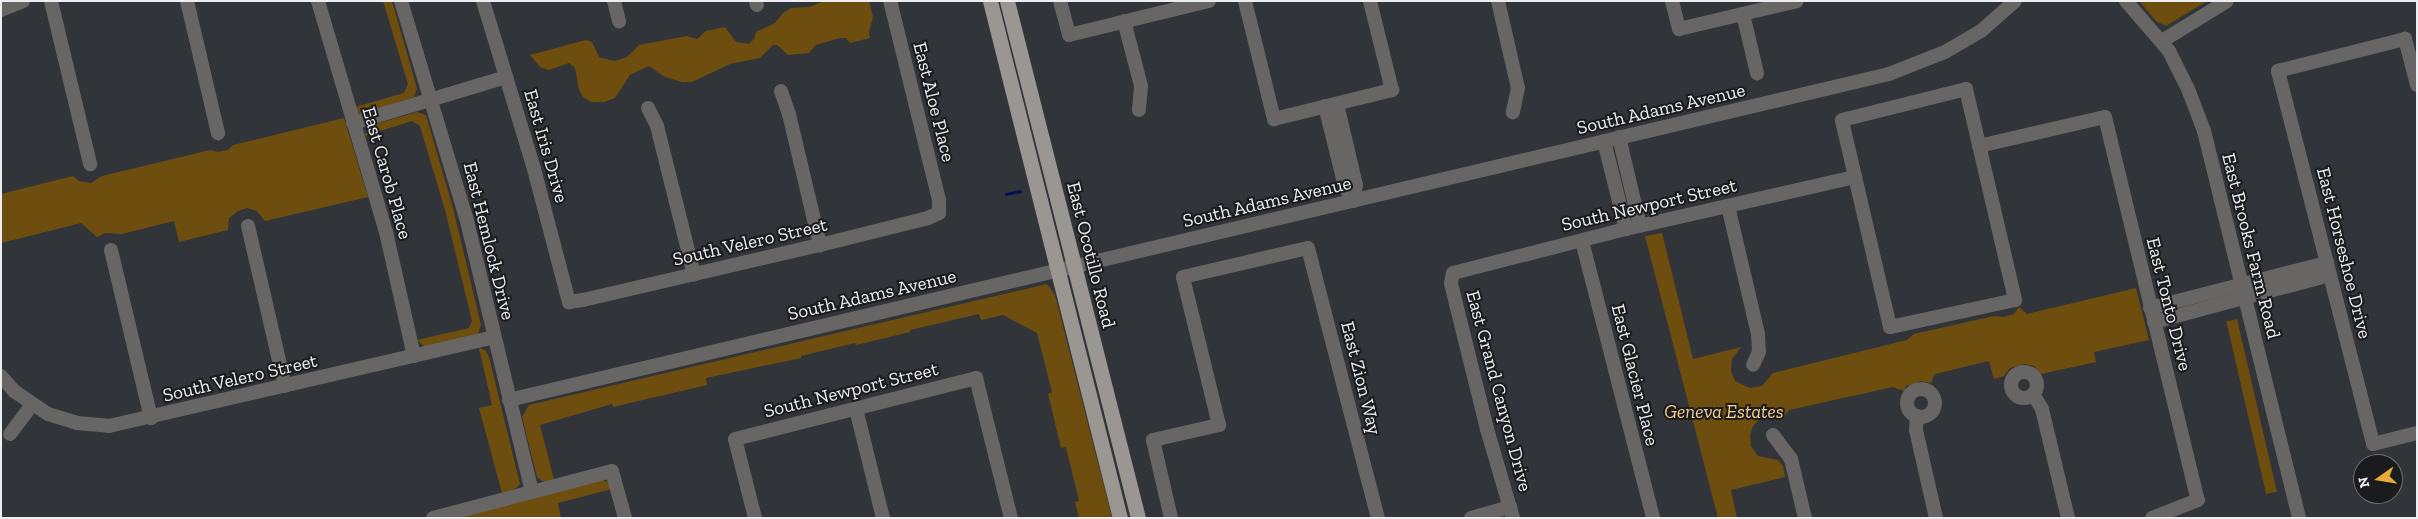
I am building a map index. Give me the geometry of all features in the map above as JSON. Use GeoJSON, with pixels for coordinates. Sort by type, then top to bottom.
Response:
{"type":"FeatureCollection","features":[{"type":"Feature","properties":{"kind":"main road","name":"East Ocotillo Road"},"geometry":{"type":"LineString","coordinates":[[990,1],[1120,518]]}},
{"type":"Feature","properties":{"kind":"main road","name":"East Ocotillo Road"},"geometry":{"type":"LineString","coordinates":[[1007,1],[1138,518]]}},
{"type":"Feature","properties":{"kind":"street"},"geometry":{"type":"LineString","coordinates":[[1,10],[23,1]]}},
{"type":"Feature","properties":{"kind":"street"},"geometry":{"type":"LineString","coordinates":[[52,1],[90,164]]}},
{"type":"Feature","properties":{"kind":"street"},"geometry":{"type":"LineString","coordinates":[[187,1],[218,133]]}},
{"type":"Feature","properties":{"kind":"street","name":"East Carob Place"},"geometry":{"type":"LineString","coordinates":[[318,1],[386,232],[414,356]]}},
{"type":"Feature","properties":{"kind":"street","name":"East Hemlock Drive"},"geometry":{"type":"LineString","coordinates":[[401,1],[466,217],[493,337],[532,492]]}},
{"type":"Feature","properties":{"kind":"street","name":"East Iris Drive"},"geometry":{"type":"LineString","coordinates":[[483,1],[541,194],[569,302]]}},
{"type":"Feature","properties":{"kind":"street"},"geometry":{"type":"LineString","coordinates":[[614,1],[619,21]]}},
{"type":"Feature","properties":{"kind":"street","name":"East Aloe Place"},"geometry":{"type":"LineString","coordinates":[[890,1],[939,200],[939,213]]}},
{"type":"Feature","properties":{"kind":"street"},"geometry":{"type":"LineString","coordinates":[[1060,1],[1069,35],[1209,1]]}},
{"type":"Feature","properties":{"kind":"street"},"geometry":{"type":"LineString","coordinates":[[1245,1],[1274,119],[1392,90],[1370,1]]}},
{"type":"Feature","properties":{"kind":"street"},"geometry":{"type":"LineString","coordinates":[[1498,1],[1518,88],[1513,112]]}},
{"type":"Feature","properties":{"kind":"street"},"geometry":{"type":"LineString","coordinates":[[1672,1],[1679,29],[1797,1]]}},
{"type":"Feature","properties":{"kind":"street","name":"South Adams Avenue"},"geometry":{"type":"LineString","coordinates":[[509,400],[1906,69],[1945,52],[1980,31],[2015,1]]}},
{"type":"Feature","properties":{"kind":"street","name":"East Brooks Farm Road"},"geometry":{"type":"LineString","coordinates":[[2126,1],[2162,41],[2188,89],[2204,131],[2299,518]]}},
{"type":"Feature","properties":{"kind":"street"},"geometry":{"type":"LineString","coordinates":[[2162,41],[2227,1]]}},
{"type":"Feature","properties":{"kind":"street"},"geometry":{"type":"LineString","coordinates":[[1743,14],[1757,74]]}},
{"type":"Feature","properties":{"kind":"street"},"geometry":{"type":"LineString","coordinates":[[1124,21],[1141,86],[1139,110]]}},
{"type":"Feature","properties":{"kind":"street","name":"East Horseshoe Drive"},"geometry":{"type":"LineString","coordinates":[[2417,85],[2405,39],[2278,71],[2373,444],[2417,433]]}},
{"type":"Feature","properties":{"kind":"street"},"geometry":{"type":"LineString","coordinates":[[353,123],[506,77]]}},
{"type":"Feature","properties":{"kind":"street"},"geometry":{"type":"LineString","coordinates":[[1966,89],[1979,146],[2015,300],[1890,327],[1842,120],[1966,89]]}},
{"type":"Feature","properties":{"kind":"street"},"geometry":{"type":"LineString","coordinates":[[781,91],[789,114],[820,245]]}},
{"type":"Feature","properties":{"kind":"street"},"geometry":{"type":"LineString","coordinates":[[1331,105],[1345,187],[1353,201]]}},
{"type":"Feature","properties":{"kind":"street"},"geometry":{"type":"LineString","coordinates":[[648,108],[657,126],[694,274]]}},
{"type":"Feature","properties":{"kind":"street","name":"East Tonto Drive"},"geometry":{"type":"LineString","coordinates":[[1979,146],[2105,117],[2198,500],[2152,518]]}},
{"type":"Feature","properties":{"kind":"street"},"geometry":{"type":"LineString","coordinates":[[1619,137],[1640,226]]}},
{"type":"Feature","properties":{"kind":"street"},"geometry":{"type":"LineString","coordinates":[[1604,141],[1626,229]]}},
{"type":"Feature","properties":{"kind":"street","name":"South Newport Street"},"geometry":{"type":"LineString","coordinates":[[1453,273],[1626,229],[1855,177]]}},
{"type":"Feature","properties":{"kind":"street"},"geometry":{"type":"LineString","coordinates":[[1728,206],[1758,334],[1759,352],[1753,365]]}},
{"type":"Feature","properties":{"kind":"street","name":"South Velero Street"},"geometry":{"type":"LineString","coordinates":[[569,302],[820,245],[928,218],[939,213]]}},
{"type":"Feature","properties":{"kind":"street"},"geometry":{"type":"LineString","coordinates":[[248,226],[285,386]]}},
{"type":"Feature","properties":{"kind":"street","name":"East Glacier Place"},"geometry":{"type":"LineString","coordinates":[[1582,240],[1653,518]]}},
{"type":"Feature","properties":{"kind":"street","name":"East Zion Way"},"geometry":{"type":"LineString","coordinates":[[1172,518],[1153,440],[1219,425],[1183,277],[1308,248],[1378,518]]}},
{"type":"Feature","properties":{"kind":"street"},"geometry":{"type":"LineString","coordinates":[[111,250],[151,418]]}},
{"type":"Feature","properties":{"kind":"street"},"geometry":{"type":"LineString","coordinates":[[2150,308],[2242,291],[2328,269]]}},
{"type":"Feature","properties":{"kind":"street","name":"East Grand Canyon Drive"},"geometry":{"type":"LineString","coordinates":[[1453,273],[1451,283],[1511,512]]}},
{"type":"Feature","properties":{"kind":"street"},"geometry":{"type":"LineString","coordinates":[[2154,322],[2242,291]]}},
{"type":"Feature","properties":{"kind":"street","name":"South Velero Street"},"geometry":{"type":"LineString","coordinates":[[1,376],[14,391],[32,405],[64,420],[92,426],[109,426],[151,418],[493,337]]}},
{"type":"Feature","properties":{"kind":"street","name":"South Newport Street"},"geometry":{"type":"LineString","coordinates":[[755,518],[735,439],[976,378],[1011,518]]}},
{"type":"Feature","properties":{"kind":"street"},"geometry":{"type":"LineString","coordinates":[[2033,394],[2042,409],[2068,518]]}},
{"type":"Feature","properties":{"kind":"street"},"geometry":{"type":"LineString","coordinates":[[10,434],[32,405]]}},
{"type":"Feature","properties":{"kind":"street"},"geometry":{"type":"LineString","coordinates":[[856,409],[883,518]]}},
{"type":"Feature","properties":{"kind":"street"},"geometry":{"type":"LineString","coordinates":[[1917,416],[1916,430],[1936,518]]}},
{"type":"Feature","properties":{"kind":"street"},"geometry":{"type":"LineString","coordinates":[[1773,435],[1791,459],[1805,518]]}},
{"type":"Feature","properties":{"kind":"street"},"geometry":{"type":"LineString","coordinates":[[433,518],[612,471],[625,518]]}},
{"type":"Feature","properties":{"kind":"street"},"geometry":{"type":"LineString","coordinates":[[1471,518],[1511,512]]}},
{"type":"Feature","properties":{"kind":"green space"},"geometry":{"type":"Polygon","coordinates":[[[383,1],[392,1],[417,88],[414,97],[362,114],[357,112],[355,107],[404,93],[408,84],[383,1]]]}},
{"type":"Feature","properties":{"kind":"green space"},"geometry":{"type":"Polygon","coordinates":[[[825,1],[869,1],[873,17],[869,32],[870,38],[850,43],[846,38],[840,38],[816,45],[809,53],[788,55],[777,45],[773,45],[760,58],[730,64],[692,82],[682,82],[665,77],[649,66],[630,75],[615,98],[604,102],[591,102],[583,97],[579,90],[575,68],[569,63],[549,70],[540,67],[530,55],[586,40],[592,42],[599,57],[615,61],[627,57],[639,45],[687,36],[697,39],[706,31],[725,27],[736,42],[749,44],[754,39],[756,32],[775,23],[783,13],[791,8],[809,7],[825,1]]]}},
{"type":"Feature","properties":{"kind":"green space"},"geometry":{"type":"Polygon","coordinates":[[[2139,1],[2207,1],[2166,26],[2156,21],[2139,1]]]}},
{"type":"Feature","properties":{"kind":"green space"},"geometry":{"type":"Polygon","coordinates":[[[417,112],[426,115],[453,208],[481,325],[478,334],[425,347],[417,340],[469,328],[472,321],[445,210],[420,126],[412,121],[364,136],[369,126],[417,112]]]}},
{"type":"Feature","properties":{"kind":"green space"},"geometry":{"type":"Polygon","coordinates":[[[344,118],[368,197],[265,221],[257,211],[247,208],[238,211],[229,218],[228,230],[179,242],[174,221],[122,234],[105,233],[97,237],[81,223],[1,243],[1,194],[73,176],[79,181],[91,183],[102,176],[210,150],[218,152],[228,150],[233,145],[344,118]]]}},
{"type":"Feature","properties":{"kind":"green space","name":"Geneva Estates"},"geometry":{"type":"Polygon","coordinates":[[[1662,233],[1693,359],[1741,347],[1732,359],[1731,371],[1735,381],[1750,388],[1762,386],[1773,373],[1907,340],[1914,334],[1994,316],[2004,317],[2014,314],[2019,307],[2027,314],[2136,288],[2149,340],[2094,352],[2096,362],[2041,374],[2034,366],[2024,364],[2010,368],[2004,376],[1994,379],[1989,361],[1935,374],[1931,383],[1921,381],[1906,386],[1904,391],[1893,387],[1789,410],[1782,419],[1772,416],[1760,419],[1753,426],[1750,435],[1751,446],[1758,456],[1778,460],[1783,466],[1785,477],[1731,490],[1737,518],[1718,518],[1645,236],[1662,233]]]}},
{"type":"Feature","properties":{"kind":"green space"},"geometry":{"type":"Polygon","coordinates":[[[1047,284],[1055,295],[1112,518],[1079,518],[1075,502],[1079,501],[1066,447],[1061,448],[1048,394],[1052,392],[1037,333],[1003,315],[981,320],[979,314],[856,345],[855,343],[801,356],[801,358],[706,378],[707,385],[613,407],[612,404],[540,425],[554,480],[544,482],[537,477],[522,417],[529,405],[1047,284]]]}},
{"type":"Feature","properties":{"kind":"green space"},"geometry":{"type":"Polygon","coordinates":[[[2237,319],[2277,491],[2266,494],[2226,321],[2237,319]]]}},
{"type":"Feature","properties":{"kind":"green space"},"geometry":{"type":"Polygon","coordinates":[[[479,348],[485,350],[489,357],[520,484],[515,489],[502,493],[479,408],[492,405],[479,348]]]}},
{"type":"Feature","properties":{"kind":"green space"},"geometry":{"type":"Polygon","coordinates":[[[602,480],[609,482],[612,489],[558,503],[561,518],[460,518],[602,480]]]}},
{"type":"Feature","properties":{"kind":"waterway"},"geometry":{"type":"LineString","coordinates":[[1006,194],[1020,191]]}}]}
